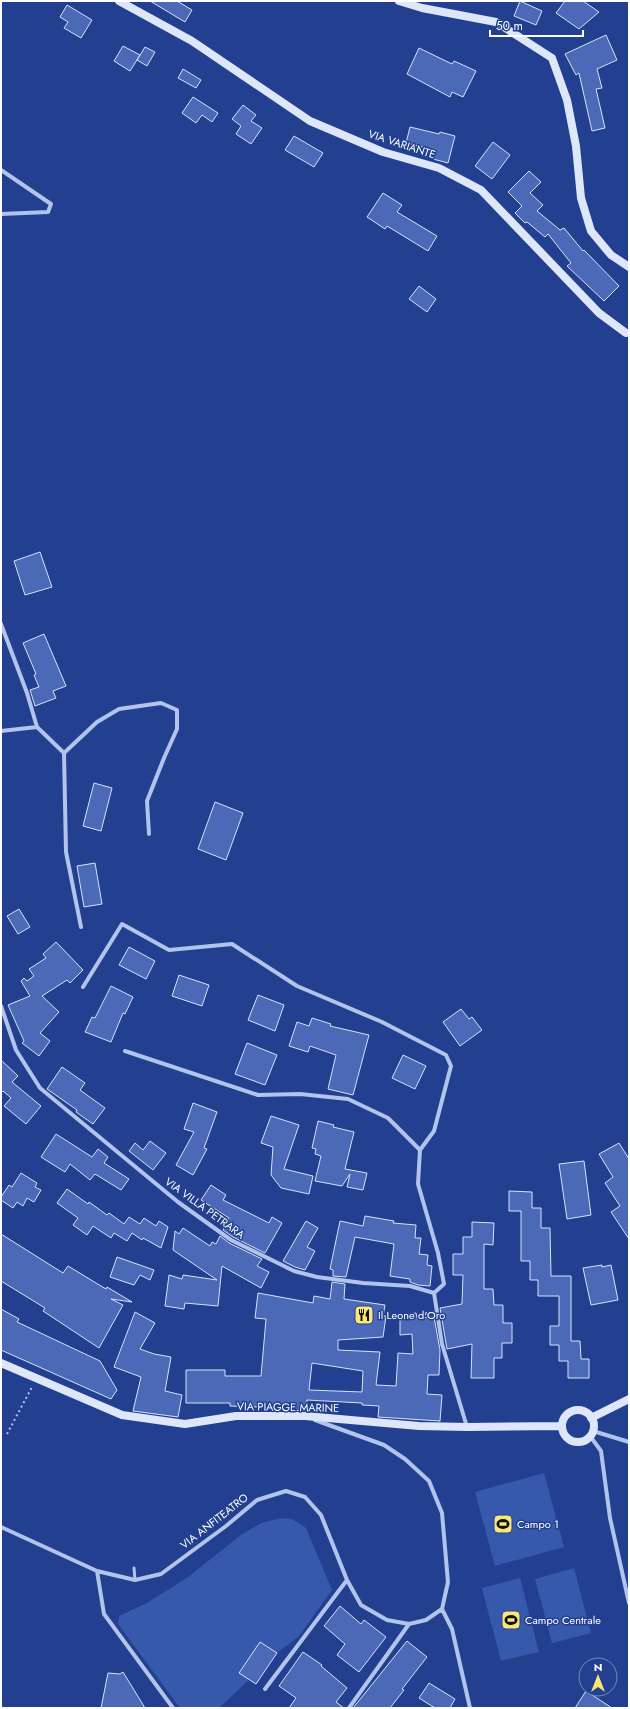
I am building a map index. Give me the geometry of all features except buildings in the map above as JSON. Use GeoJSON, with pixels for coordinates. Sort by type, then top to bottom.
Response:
{"type":"FeatureCollection","features":[{"type":"Feature","properties":{"kind":"street","name":"VIA VARIANTE"},"geometry":{"type":"LineString","coordinates":[[118,1],[192,41],[310,121],[384,152],[439,168],[481,190],[599,313],[626,333],[629,333]]}},
{"type":"Feature","properties":{"kind":"street"},"geometry":{"type":"LineString","coordinates":[[399,1],[422,8],[496,22],[552,58],[567,100],[576,146],[581,198],[591,231],[611,255],[629,267]]}},
{"type":"Feature","properties":{"kind":"street"},"geometry":{"type":"LineString","coordinates":[[1,170],[51,204],[48,212],[1,214]]}},
{"type":"Feature","properties":{"kind":"street"},"geometry":{"type":"LineString","coordinates":[[1,624],[27,693],[37,727],[64,753],[66,852],[80,927]]}},
{"type":"Feature","properties":{"kind":"street"},"geometry":{"type":"LineString","coordinates":[[64,753],[97,722],[119,709],[161,703],[177,710],[177,729],[147,801],[149,834]]}},
{"type":"Feature","properties":{"kind":"street"},"geometry":{"type":"LineString","coordinates":[[1,731],[37,727]]}},
{"type":"Feature","properties":{"kind":"street"},"geometry":{"type":"LineString","coordinates":[[84,987],[122,924],[169,950],[232,944],[297,986],[382,1022],[446,1055],[451,1066],[434,1131],[420,1150],[418,1184],[438,1253],[444,1284],[434,1293],[442,1344],[467,1428]]}},
{"type":"Feature","properties":{"kind":"street","name":"VIA VILLA PETRARA"},"geometry":{"type":"LineString","coordinates":[[1,1006],[16,1050],[40,1088],[178,1202],[231,1240],[294,1271],[317,1277],[363,1283],[410,1286],[434,1293]]}},
{"type":"Feature","properties":{"kind":"street"},"geometry":{"type":"LineString","coordinates":[[125,1051],[258,1095],[300,1094],[348,1099],[388,1118],[420,1150]]}},
{"type":"Feature","properties":{"kind":"street","name":"VIA PIAGGE MARINE"},"geometry":{"type":"LineString","coordinates":[[1,1363],[122,1415],[185,1424],[236,1416],[305,1416],[420,1426],[467,1428],[562,1426]]}},
{"type":"Feature","properties":{"kind":"street"},"geometry":{"type":"LineString","coordinates":[[591,1418],[629,1399]]}},
{"type":"Feature","properties":{"kind":"street"},"geometry":{"type":"LineString","coordinates":[[591,1433],[585,1440],[574,1442],[564,1435],[562,1426],[566,1416],[576,1410],[587,1414],[591,1418],[591,1433],[601,1451],[610,1518],[629,1603]]}},
{"type":"Feature","properties":{"kind":"street"},"geometry":{"type":"LineString","coordinates":[[305,1416],[384,1445],[406,1459],[429,1481],[442,1512],[448,1582],[442,1609],[452,1629],[470,1708]]}},
{"type":"Feature","properties":{"kind":"street"},"geometry":{"type":"LineString","coordinates":[[591,1433],[629,1442]]}},
{"type":"Feature","properties":{"kind":"street","name":"VIA ANFITEATRO"},"geometry":{"type":"LineString","coordinates":[[1,1527],[97,1571],[135,1580],[161,1574],[226,1526],[256,1500],[286,1491],[305,1497],[321,1515],[347,1580],[361,1605],[387,1620],[409,1624],[426,1620],[442,1609]]}},
{"type":"Feature","properties":{"kind":"street"},"geometry":{"type":"LineString","coordinates":[[97,1571],[104,1614],[173,1708]]}},
{"type":"Feature","properties":{"kind":"street"},"geometry":{"type":"LineString","coordinates":[[265,1689],[347,1580]]}},
{"type":"Feature","properties":{"kind":"street"},"geometry":{"type":"LineString","coordinates":[[349,1708],[409,1624]]}},
{"type":"Feature","properties":{"kind":"lane"},"geometry":{"type":"LineString","coordinates":[[134,1568],[135,1580]]}},
{"type":"Feature","properties":{"kind":"path"},"geometry":{"type":"LineString","coordinates":[[7,1434],[36,1379]]}},
{"type":"Feature","properties":{"kind":"shaded area"},"geometry":{"type":"Polygon","coordinates":[[[544,1473],[564,1547],[495,1566],[475,1492],[544,1473]]]}},
{"type":"Feature","properties":{"kind":"shaded area"},"geometry":{"type":"Polygon","coordinates":[[[281,1518],[292,1519],[306,1528],[332,1590],[299,1636],[277,1653],[219,1708],[180,1708],[118,1624],[119,1616],[147,1603],[188,1577],[241,1535],[261,1523],[281,1518]]]}},
{"type":"Feature","properties":{"kind":"shaded area"},"geometry":{"type":"Polygon","coordinates":[[[574,1568],[591,1633],[552,1643],[535,1579],[574,1568]]]}},
{"type":"Feature","properties":{"kind":"shaded area","name":"Campo Centrale"},"geometry":{"type":"Polygon","coordinates":[[[520,1578],[539,1652],[501,1661],[482,1588],[520,1578]]]}},
{"type":"Feature","properties":{"kind":"place","name":"Il Leone d'Oro"},"geometry":{"type":"Point","coordinates":[364,1315]}},
{"type":"Feature","properties":{"kind":"place","name":"Campo 1"},"geometry":{"type":"Point","coordinates":[503,1524]}},
{"type":"Feature","properties":{"kind":"place","name":"Campo Centrale"},"geometry":{"type":"Point","coordinates":[511,1620]}}]}
